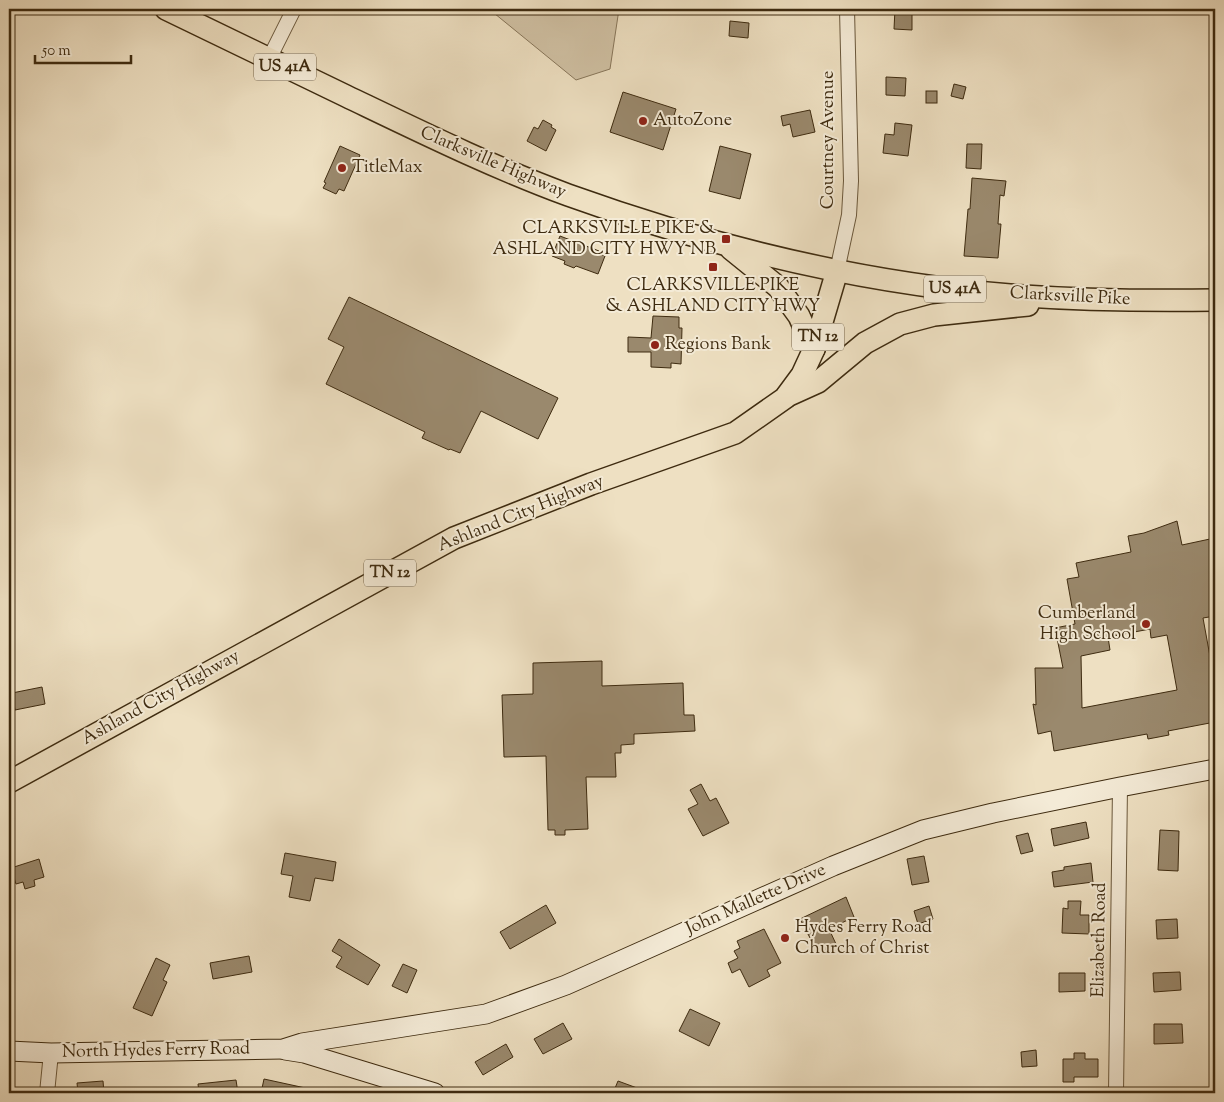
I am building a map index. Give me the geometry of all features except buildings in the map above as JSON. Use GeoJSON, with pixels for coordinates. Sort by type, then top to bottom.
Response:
{"type":"FeatureCollection","features":[{"type":"Feature","properties":{"kind":"main road","name":"Clarksville Highway"},"geometry":{"type":"LineString","coordinates":[[166,9],[405,125],[530,180],[642,220],[725,244],[837,271]]}},
{"type":"Feature","properties":{"kind":"main road"},"geometry":{"type":"LineString","coordinates":[[725,244],[778,287],[799,316],[814,349]]}},
{"type":"Feature","properties":{"kind":"main road","name":"Clarksville Pike"},"geometry":{"type":"LineString","coordinates":[[837,271],[956,290],[1127,301],[1215,300]]}},
{"type":"Feature","properties":{"kind":"main road","name":"Ashland City Highway"},"geometry":{"type":"LineString","coordinates":[[9,782],[454,538],[591,484],[735,433],[785,398],[802,375],[814,349],[837,271]]}},
{"type":"Feature","properties":{"kind":"main road"},"geometry":{"type":"LineString","coordinates":[[785,398],[818,382],[865,343],[900,324],[934,315],[996,309],[1073,298]]}},
{"type":"Feature","properties":{"kind":"street"},"geometry":{"type":"LineString","coordinates":[[269,59],[294,9]]}},
{"type":"Feature","properties":{"kind":"street","name":"Courtney Avenue"},"geometry":{"type":"LineString","coordinates":[[837,271],[849,215],[851,181],[847,9]]}},
{"type":"Feature","properties":{"kind":"street","name":"John Mallette Drive"},"geometry":{"type":"LineString","coordinates":[[302,1043],[486,1014],[566,985],[833,866],[923,830],[994,813],[1215,769]]}},
{"type":"Feature","properties":{"kind":"street","name":"Elizabeth Road"},"geometry":{"type":"LineString","coordinates":[[1116,1093],[1120,787]]}},
{"type":"Feature","properties":{"kind":"street","name":"North Hydes Ferry Road"},"geometry":{"type":"LineString","coordinates":[[9,1051],[51,1053],[283,1049],[302,1043]]}},
{"type":"Feature","properties":{"kind":"street"},"geometry":{"type":"LineString","coordinates":[[283,1049],[304,1053],[435,1093]]}},
{"type":"Feature","properties":{"kind":"street"},"geometry":{"type":"LineString","coordinates":[[47,1093],[51,1053]]}},
{"type":"Feature","properties":{"kind":"shaded area"},"geometry":{"type":"Polygon","coordinates":[[[489,9],[619,9],[610,69],[576,80],[489,9]]]}},
{"type":"Feature","properties":{"kind":"place","name":"AutoZone"},"geometry":{"type":"Point","coordinates":[643,121]}},
{"type":"Feature","properties":{"kind":"place","name":"TitleMax"},"geometry":{"type":"Point","coordinates":[342,168]}},
{"type":"Feature","properties":{"kind":"place","name":"CLARKSVILLE PIKE & ASHLAND CITY HWY NB"},"geometry":{"type":"Point","coordinates":[726,239]}},
{"type":"Feature","properties":{"kind":"place","name":"CLARKSVILLE PIKE & ASHLAND CITY HWY"},"geometry":{"type":"Point","coordinates":[713,267]}},
{"type":"Feature","properties":{"kind":"place","name":"Regions Bank"},"geometry":{"type":"Point","coordinates":[655,345]}},
{"type":"Feature","properties":{"kind":"place","name":"Cumberland High School"},"geometry":{"type":"Point","coordinates":[1146,624]}},
{"type":"Feature","properties":{"kind":"place","name":"Hydes Ferry Road Church of Christ"},"geometry":{"type":"Point","coordinates":[785,938]}}]}
